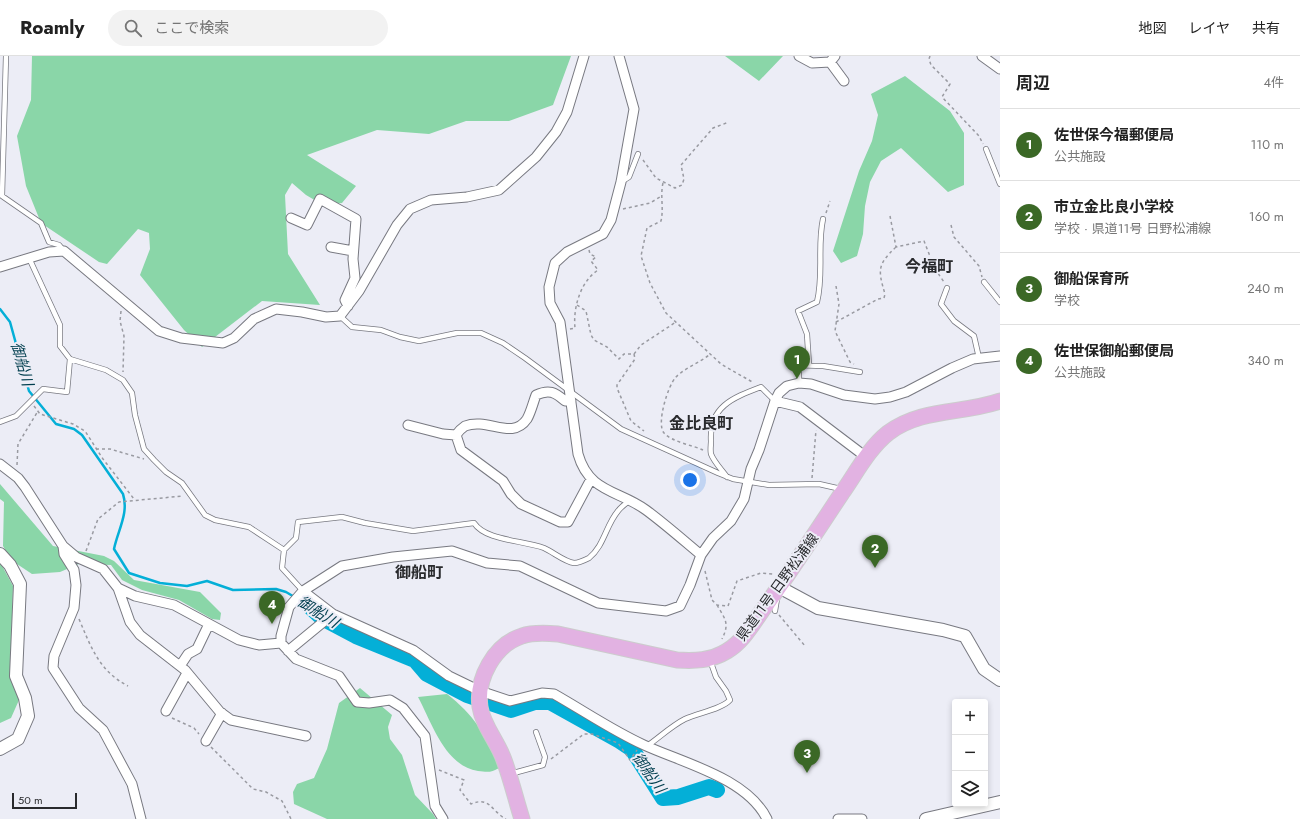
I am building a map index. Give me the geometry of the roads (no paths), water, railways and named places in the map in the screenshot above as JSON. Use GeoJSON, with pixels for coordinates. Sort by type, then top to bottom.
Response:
{"type":"FeatureCollection","features":[{"type":"Feature","properties":{"kind":"main road","name":"県道11号 日野松浦線"},"geometry":{"type":"LineString","coordinates":[[480,696],[482,681],[492,659],[505,645],[522,636],[540,633],[558,634],[677,660],[696,662],[726,652],[740,641],[783,582],[866,457],[888,434],[908,421],[925,415],[987,405],[1000,401]]}},
{"type":"Feature","properties":{"kind":"main road"},"geometry":{"type":"LineString","coordinates":[[480,696],[482,715],[504,760],[522,819]]}},
{"type":"Feature","properties":{"kind":"street"},"geometry":{"type":"LineString","coordinates":[[0,267],[49,252],[64,251],[122,302],[158,331],[181,338],[223,343],[234,338],[254,318],[276,309],[326,317],[340,316],[359,291],[397,225],[410,209],[431,200],[467,197],[499,190],[536,157],[556,132],[567,112],[584,56]]}},
{"type":"Feature","properties":{"kind":"street"},"geometry":{"type":"LineString","coordinates":[[619,56],[634,109],[621,182],[611,220],[603,234],[567,252],[555,263],[549,287],[550,304],[560,322],[578,454],[584,471],[591,479],[606,490],[645,509],[701,555]]}},
{"type":"Feature","properties":{"kind":"street"},"geometry":{"type":"LineString","coordinates":[[799,56],[812,63],[833,59],[844,82]]}},
{"type":"Feature","properties":{"kind":"street"},"geometry":{"type":"LineString","coordinates":[[982,56],[1000,70]]}},
{"type":"Feature","properties":{"kind":"street"},"geometry":{"type":"LineString","coordinates":[[291,218],[307,225],[320,199],[356,218],[353,251],[354,278],[345,300],[348,306]]}},
{"type":"Feature","properties":{"kind":"street"},"geometry":{"type":"LineString","coordinates":[[331,247],[353,251]]}},
{"type":"Feature","properties":{"kind":"street"},"geometry":{"type":"LineString","coordinates":[[443,819],[435,806],[425,736],[403,708],[390,700],[369,703],[357,702],[339,676],[296,658],[281,643],[281,636],[289,607],[303,590],[342,566],[393,557],[452,551],[487,563],[520,566],[598,603],[666,611],[680,606],[690,586],[701,555],[713,538],[731,521],[744,499],[751,469],[760,450],[779,393],[787,386],[811,384],[844,395],[875,399],[890,397],[906,392],[952,368],[979,358],[1000,356]]}},
{"type":"Feature","properties":{"kind":"street"},"geometry":{"type":"LineString","coordinates":[[408,425],[443,434],[456,435],[464,427],[475,424],[490,425],[509,430],[518,428],[527,419],[536,395],[546,391],[556,392],[565,401],[571,401]]}},
{"type":"Feature","properties":{"kind":"street"},"geometry":{"type":"LineString","coordinates":[[776,401],[800,407],[866,457]]}},
{"type":"Feature","properties":{"kind":"street"},"geometry":{"type":"LineString","coordinates":[[456,435],[460,450],[503,481],[511,494],[521,504],[560,522],[568,522],[591,479]]}},
{"type":"Feature","properties":{"kind":"street"},"geometry":{"type":"LineString","coordinates":[[0,464],[18,478],[63,546],[76,557],[103,569],[118,588],[130,622],[140,636],[184,670],[222,713],[231,720],[306,736]]}},
{"type":"Feature","properties":{"kind":"street"},"geometry":{"type":"LineString","coordinates":[[63,546],[64,554],[74,570],[76,585],[74,608],[54,656],[53,668],[79,708],[103,730],[132,784],[141,819]]}},
{"type":"Feature","properties":{"kind":"street"},"geometry":{"type":"LineString","coordinates":[[0,554],[10,566],[20,584],[16,676],[25,698],[28,716],[18,739],[0,749]]}},
{"type":"Feature","properties":{"kind":"street"},"geometry":{"type":"LineString","coordinates":[[783,582],[818,608],[943,630],[965,636],[984,669],[1000,680]]}},
{"type":"Feature","properties":{"kind":"street"},"geometry":{"type":"LineString","coordinates":[[118,588],[134,596],[174,605],[239,640],[259,645],[281,643]]}},
{"type":"Feature","properties":{"kind":"street"},"geometry":{"type":"LineString","coordinates":[[303,590],[333,614],[413,650],[480,696],[510,701],[542,693],[554,694],[644,745],[732,783],[751,798],[767,819]]}},
{"type":"Feature","properties":{"kind":"street"},"geometry":{"type":"LineString","coordinates":[[288,650],[333,614]]}},
{"type":"Feature","properties":{"kind":"street"},"geometry":{"type":"LineString","coordinates":[[166,711],[184,670],[188,654],[197,649],[209,624]]}},
{"type":"Feature","properties":{"kind":"street"},"geometry":{"type":"LineString","coordinates":[[206,741],[222,713]]}},
{"type":"Feature","properties":{"kind":"street"},"geometry":{"type":"LineString","coordinates":[[926,819],[1000,802]]}},
{"type":"Feature","properties":{"kind":"street"},"geometry":{"type":"LineString","coordinates":[[838,819],[862,819]]}},
{"type":"Feature","properties":{"kind":"lane"},"geometry":{"type":"LineString","coordinates":[[6,56],[2,196],[41,223],[50,242],[59,245],[64,251]]}},
{"type":"Feature","properties":{"kind":"lane"},"geometry":{"type":"LineString","coordinates":[[986,149],[1000,184]]}},
{"type":"Feature","properties":{"kind":"lane"},"geometry":{"type":"LineString","coordinates":[[621,182],[629,177],[638,154]]}},
{"type":"Feature","properties":{"kind":"lane"},"geometry":{"type":"LineString","coordinates":[[809,365],[806,334],[798,311],[817,302],[822,261],[820,233],[823,219]]}},
{"type":"Feature","properties":{"kind":"lane"},"geometry":{"type":"LineString","coordinates":[[29,258],[60,325],[60,346],[70,359],[106,370],[123,380],[132,393],[135,415],[144,448],[154,460],[166,472],[182,483],[205,515],[216,520],[249,527],[284,550]]}},
{"type":"Feature","properties":{"kind":"lane"},"geometry":{"type":"LineString","coordinates":[[984,282],[1000,302]]}},
{"type":"Feature","properties":{"kind":"lane"},"geometry":{"type":"LineString","coordinates":[[947,288],[941,304],[954,321],[974,336],[979,358]]}},
{"type":"Feature","properties":{"kind":"lane"},"geometry":{"type":"LineString","coordinates":[[340,316],[352,327],[381,330],[400,337],[419,341],[457,333],[481,333],[503,343],[570,390],[614,425],[727,477],[769,485],[820,484],[845,490]]}},
{"type":"Feature","properties":{"kind":"lane"},"geometry":{"type":"LineString","coordinates":[[0,422],[16,416],[42,389],[67,392],[70,359]]}},
{"type":"Feature","properties":{"kind":"lane"},"geometry":{"type":"LineString","coordinates":[[799,384],[799,373],[795,366],[809,365],[860,372]]}},
{"type":"Feature","properties":{"kind":"lane"},"geometry":{"type":"LineString","coordinates":[[727,477],[711,453],[710,432],[713,420],[718,411],[723,405],[761,387],[776,401]]}},
{"type":"Feature","properties":{"kind":"lane"},"geometry":{"type":"LineString","coordinates":[[303,590],[282,568],[284,550],[296,538],[298,522],[334,516],[414,531],[474,523],[478,529],[499,538],[518,540],[542,548],[573,563],[589,557],[604,538],[618,511],[629,501]]}},
{"type":"Feature","properties":{"kind":"lane"},"geometry":{"type":"LineString","coordinates":[[775,611],[783,582]]}},
{"type":"Feature","properties":{"kind":"lane"},"geometry":{"type":"LineString","coordinates":[[644,745],[682,720],[700,712],[720,707],[730,700],[726,691],[716,677],[711,657]]}},
{"type":"Feature","properties":{"kind":"lane"},"geometry":{"type":"LineString","coordinates":[[509,775],[543,765],[544,757],[536,732]]}},
{"type":"Feature","properties":{"kind":"waterway","name":"御船川"},"geometry":{"type":"LineString","coordinates":[[0,309],[10,322],[29,391],[56,424],[74,429],[82,435],[123,494],[125,508],[124,515],[114,549],[129,573],[160,583],[187,586],[207,581],[233,590],[276,589],[286,592],[308,605]]}},
{"type":"Feature","properties":{"kind":"waterway","name":"御船川"},"geometry":{"type":"LineString","coordinates":[[308,605],[322,618],[356,636],[415,660],[427,674],[467,695],[511,710],[535,702],[550,702],[632,749],[663,798],[678,797],[709,787],[717,790]]}},
{"type":"Feature","properties":{"kind":"place","name":"佐世保今福郵便局"},"geometry":{"type":"Point","coordinates":[797,379]}},
{"type":"Feature","properties":{"kind":"place","name":"市立金比良小学校"},"geometry":{"type":"Point","coordinates":[875,568]}},
{"type":"Feature","properties":{"kind":"place","name":"佐世保御船郵便局"},"geometry":{"type":"Point","coordinates":[272,624]}},
{"type":"Feature","properties":{"kind":"place","name":"御船保育所"},"geometry":{"type":"Point","coordinates":[807,773]}},
{"type":"Feature","properties":{"kind":"district","name":"今福町"},"geometry":{"type":"Point","coordinates":[929,266]}},
{"type":"Feature","properties":{"kind":"district","name":"金比良町"},"geometry":{"type":"Point","coordinates":[701,423]}},
{"type":"Feature","properties":{"kind":"district","name":"御船町"},"geometry":{"type":"Point","coordinates":[419,572]}}]}
